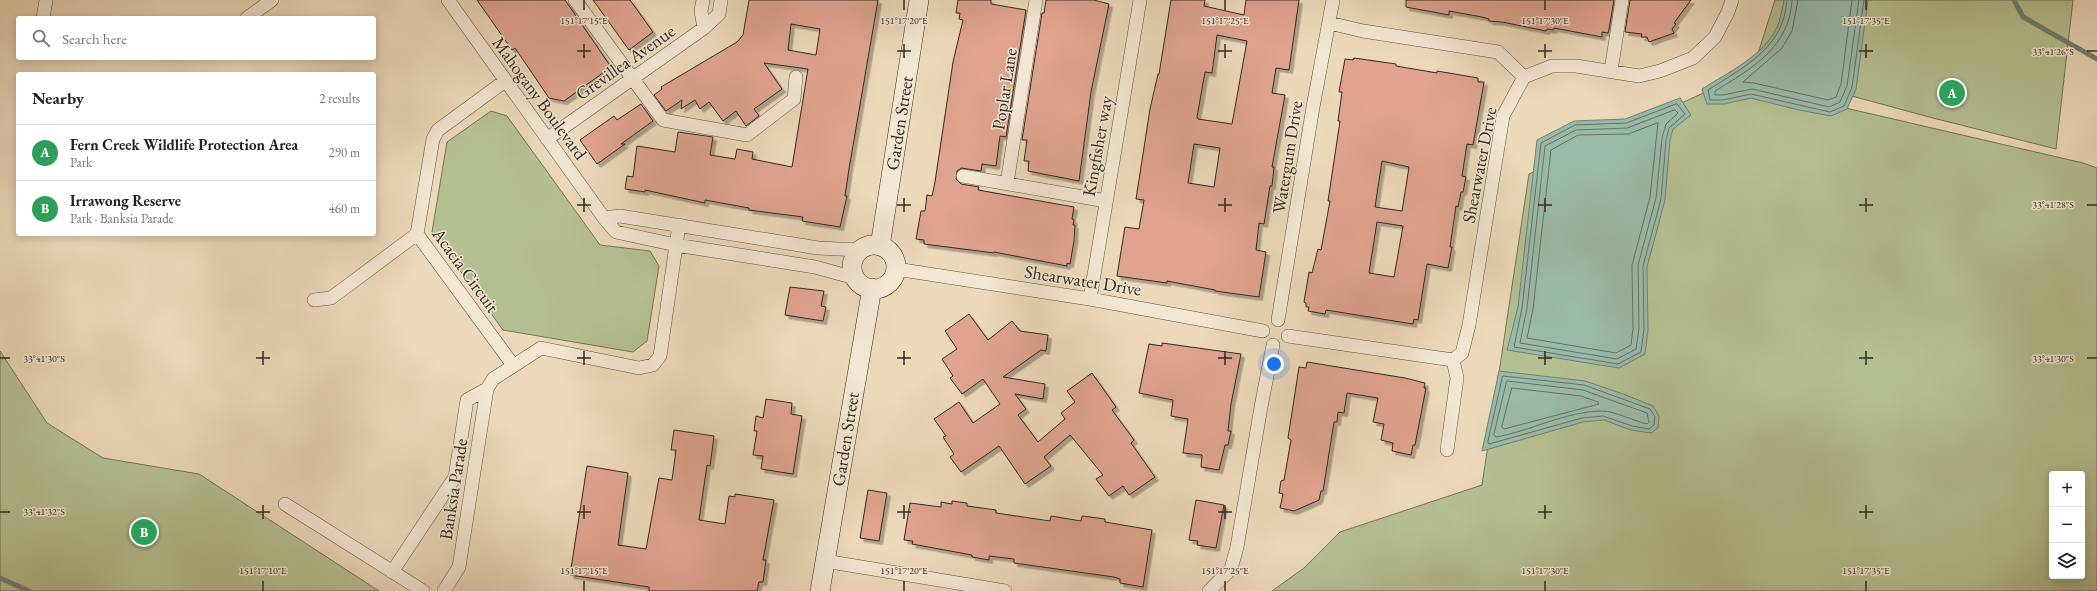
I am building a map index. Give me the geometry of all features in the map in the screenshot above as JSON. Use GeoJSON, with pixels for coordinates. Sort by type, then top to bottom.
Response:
{"type":"FeatureCollection","features":[{"type":"Feature","properties":{"kind":"street"},"geometry":{"type":"LineString","coordinates":[[43,16],[46,0]]}},
{"type":"Feature","properties":{"kind":"street"},"geometry":{"type":"LineString","coordinates":[[250,16],[272,0]]}},
{"type":"Feature","properties":{"kind":"street","name":"Mahogany Boulevard"},"geometry":{"type":"LineString","coordinates":[[448,0],[604,218],[616,232],[676,245],[815,267],[855,278]]}},
{"type":"Feature","properties":{"kind":"street"},"geometry":{"type":"LineString","coordinates":[[575,0],[631,79],[663,120],[747,135],[794,99],[796,78]]}},
{"type":"Feature","properties":{"kind":"street"},"geometry":{"type":"LineString","coordinates":[[703,0],[701,11],[704,28]]}},
{"type":"Feature","properties":{"kind":"street","name":"Grevillea Avenue"},"geometry":{"type":"LineString","coordinates":[[547,139],[704,28],[719,14],[721,0]]}},
{"type":"Feature","properties":{"kind":"street","name":"Garden Street"},"geometry":{"type":"LineString","coordinates":[[880,246],[920,0]]}},
{"type":"Feature","properties":{"kind":"street","name":"Poplar Lane"},"geometry":{"type":"LineString","coordinates":[[1007,183],[1036,0]]}},
{"type":"Feature","properties":{"kind":"street","name":"Kingfisher way"},"geometry":{"type":"LineString","coordinates":[[1090,299],[1140,0]]}},
{"type":"Feature","properties":{"kind":"street","name":"Watergum Drive"},"geometry":{"type":"LineString","coordinates":[[1278,320],[1313,107],[1333,0]]}},
{"type":"Feature","properties":{"kind":"street"},"geometry":{"type":"LineString","coordinates":[[1611,71],[1622,0]]}},
{"type":"Feature","properties":{"kind":"street"},"geometry":{"type":"LineString","coordinates":[[1329,23],[1363,31],[1498,52],[1524,77],[1552,66],[1576,66],[1639,76],[1660,71],[1694,58],[1715,37],[1728,12],[1732,0]]}},
{"type":"Feature","properties":{"kind":"street","name":"Shearwater Drive"},"geometry":{"type":"LineString","coordinates":[[1453,360],[1462,353],[1469,325],[1503,116],[1524,77]]}},
{"type":"Feature","properties":{"kind":"street","name":"Acacia Circuit"},"geometry":{"type":"LineString","coordinates":[[505,80],[438,130],[433,139],[417,234],[513,365]]}},
{"type":"Feature","properties":{"kind":"street"},"geometry":{"type":"LineString","coordinates":[[963,176],[1106,201]]}},
{"type":"Feature","properties":{"kind":"street"},"geometry":{"type":"LineString","coordinates":[[604,218],[620,216],[818,248],[860,250],[870,245],[880,246],[891,253],[895,259],[896,269],[893,278],[888,283],[879,288],[872,288],[862,285],[855,278],[853,261],[860,250]]}},
{"type":"Feature","properties":{"kind":"street"},"geometry":{"type":"LineString","coordinates":[[490,384],[513,365],[541,348],[639,368],[653,365],[660,356],[679,225]]}},
{"type":"Feature","properties":{"kind":"street"},"geometry":{"type":"LineString","coordinates":[[314,300],[331,298],[417,234]]}},
{"type":"Feature","properties":{"kind":"street","name":"Shearwater Drive"},"geometry":{"type":"LineString","coordinates":[[896,269],[1090,299],[1263,331]]}},
{"type":"Feature","properties":{"kind":"street","name":"Garden Street"},"geometry":{"type":"LineString","coordinates":[[820,591],[872,288]]}},
{"type":"Feature","properties":{"kind":"street"},"geometry":{"type":"LineString","coordinates":[[1278,320],[1287,326],[1288,336],[1282,344],[1273,345],[1265,340],[1263,331],[1268,322],[1278,320]]}},
{"type":"Feature","properties":{"kind":"street"},"geometry":{"type":"LineString","coordinates":[[1288,336],[1453,360],[1457,378],[1447,450]]}},
{"type":"Feature","properties":{"kind":"street"},"geometry":{"type":"LineString","coordinates":[[1209,591],[1231,569],[1238,547],[1261,406],[1273,345]]}},
{"type":"Feature","properties":{"kind":"street","name":"Banksia Parade"},"geometry":{"type":"LineString","coordinates":[[392,572],[455,477],[467,400],[490,384]]}},
{"type":"Feature","properties":{"kind":"street","name":"Banksia Parade"},"geometry":{"type":"LineString","coordinates":[[444,591],[459,567],[490,384]]}},
{"type":"Feature","properties":{"kind":"street"},"geometry":{"type":"LineString","coordinates":[[285,504],[423,591]]}},
{"type":"Feature","properties":{"kind":"street"},"geometry":{"type":"LineString","coordinates":[[825,561],[1005,591]]}},
{"type":"Feature","properties":{"kind":"shaded area"},"geometry":{"type":"Polygon","coordinates":[[[1775,0],[2073,0],[2056,149],[1929,117],[1753,69],[1775,0]]]}},
{"type":"Feature","properties":{"kind":"shaded area"},"geometry":{"type":"Polygon","coordinates":[[[1729,81],[2083,163],[2097,168],[2097,591],[1272,591],[1304,568],[1340,532],[1482,485],[1529,174],[1729,81]]]}},
{"type":"Feature","properties":{"kind":"shaded area"},"geometry":{"type":"Polygon","coordinates":[[[491,111],[507,116],[600,245],[650,251],[659,266],[647,341],[633,352],[503,330],[432,232],[447,142],[491,111]]]}},
{"type":"Feature","properties":{"kind":"shaded area"},"geometry":{"type":"Polygon","coordinates":[[[0,351],[47,423],[103,458],[199,474],[379,591],[0,591],[0,351]]]}},
{"type":"Feature","properties":{"kind":"water"},"geometry":{"type":"Polygon","coordinates":[[[1784,0],[1868,0],[1856,89],[1847,109],[1831,116],[1751,98],[1724,104],[1707,104],[1702,89],[1744,63],[1763,47],[1777,27],[1784,0]]]}},
{"type":"Feature","properties":{"kind":"water"},"geometry":{"type":"Polygon","coordinates":[[[1680,98],[1691,115],[1673,129],[1670,140],[1665,200],[1647,267],[1648,330],[1645,354],[1619,368],[1507,350],[1518,307],[1537,140],[1574,121],[1625,119],[1680,98]]]}},
{"type":"Feature","properties":{"kind":"water"},"geometry":{"type":"Polygon","coordinates":[[[1499,371],[1585,381],[1626,395],[1653,406],[1659,416],[1658,428],[1651,433],[1631,430],[1604,420],[1583,422],[1482,451],[1499,371]]]}},
{"type":"Feature","properties":{"kind":"building"},"geometry":{"type":"Polygon","coordinates":[[[477,0],[565,0],[611,67],[564,101],[549,98],[515,48],[512,50],[477,0]]]}},
{"type":"Feature","properties":{"kind":"building"},"geometry":{"type":"Polygon","coordinates":[[[593,0],[630,0],[653,32],[629,50],[593,0]]]}},
{"type":"Feature","properties":{"kind":"building"},"geometry":{"type":"Polygon","coordinates":[[[749,0],[878,0],[849,169],[845,196],[847,196],[840,227],[802,221],[803,217],[749,210],[749,208],[705,200],[705,203],[645,190],[645,192],[625,189],[627,176],[633,177],[637,146],[675,152],[678,132],[713,137],[710,155],[735,159],[737,149],[753,152],[752,159],[792,167],[808,69],[764,63],[782,89],[754,109],[759,116],[746,126],[736,111],[723,121],[709,102],[700,109],[695,100],[681,109],[682,100],[666,111],[654,95],[662,89],[661,87],[737,42],[743,35],[749,0]],[[791,24],[788,50],[816,55],[820,29],[791,24]]]}},
{"type":"Feature","properties":{"kind":"building"},"geometry":{"type":"Polygon","coordinates":[[[958,0],[991,0],[991,4],[1026,10],[1006,137],[1000,136],[996,166],[982,164],[981,171],[961,168],[957,171],[956,179],[961,184],[979,187],[978,190],[1074,207],[1072,219],[1074,220],[1073,225],[1075,225],[1074,241],[1070,264],[1067,263],[1067,266],[994,252],[924,244],[924,240],[916,239],[921,211],[925,211],[927,195],[932,196],[935,182],[953,62],[963,20],[959,19],[960,13],[956,13],[958,0]]]}},
{"type":"Feature","properties":{"kind":"building"},"geometry":{"type":"Polygon","coordinates":[[[1046,0],[1094,0],[1109,4],[1091,92],[1079,181],[1028,171],[1029,161],[1024,161],[1027,140],[1022,140],[1042,13],[1044,13],[1046,0]]]}},
{"type":"Feature","properties":{"kind":"building"},"geometry":{"type":"Polygon","coordinates":[[[1171,0],[1205,0],[1204,6],[1244,15],[1246,0],[1299,0],[1289,70],[1276,68],[1272,93],[1285,95],[1272,167],[1274,167],[1272,186],[1270,186],[1264,224],[1259,223],[1256,250],[1266,252],[1259,297],[1215,291],[1167,281],[1167,283],[1117,276],[1125,227],[1139,229],[1144,200],[1136,199],[1150,109],[1159,74],[1171,0]],[[1217,35],[1212,73],[1205,72],[1197,117],[1198,119],[1232,124],[1247,41],[1217,35]],[[1194,144],[1188,183],[1214,187],[1220,148],[1194,144]]]}},
{"type":"Feature","properties":{"kind":"building"},"geometry":{"type":"Polygon","coordinates":[[[1406,0],[1614,0],[1608,33],[1602,32],[1602,37],[1554,28],[1553,30],[1547,29],[1546,31],[1502,22],[1489,21],[1489,19],[1482,17],[1449,11],[1449,15],[1406,7],[1406,0]]]}},
{"type":"Feature","properties":{"kind":"building"},"geometry":{"type":"Polygon","coordinates":[[[1630,0],[1691,0],[1674,23],[1676,24],[1672,29],[1674,33],[1649,42],[1647,37],[1641,37],[1642,34],[1625,32],[1630,0]]]}},
{"type":"Feature","properties":{"kind":"building"},"geometry":{"type":"Polygon","coordinates":[[[1354,58],[1396,64],[1396,66],[1437,73],[1437,71],[1478,78],[1478,82],[1484,82],[1473,145],[1467,144],[1462,176],[1466,177],[1458,207],[1456,206],[1450,247],[1452,247],[1448,268],[1427,264],[1418,320],[1414,319],[1413,324],[1326,310],[1325,314],[1308,311],[1309,307],[1306,307],[1306,303],[1304,302],[1309,272],[1312,273],[1318,249],[1321,250],[1330,201],[1328,201],[1340,121],[1338,121],[1342,92],[1339,92],[1345,59],[1353,60],[1354,58]],[[1382,161],[1375,207],[1402,211],[1409,167],[1382,161]],[[1377,222],[1369,273],[1394,277],[1403,226],[1377,222]]]}},
{"type":"Feature","properties":{"kind":"building"},"geometry":{"type":"Polygon","coordinates":[[[641,104],[653,121],[621,144],[625,144],[597,164],[580,140],[614,116],[617,120],[641,104]]]}},
{"type":"Feature","properties":{"kind":"building"},"geometry":{"type":"Polygon","coordinates":[[[790,287],[824,291],[821,306],[826,307],[823,321],[785,315],[790,287]]]}},
{"type":"Feature","properties":{"kind":"building"},"geometry":{"type":"Polygon","coordinates":[[[969,314],[988,340],[1012,321],[1020,331],[1048,335],[1046,351],[1041,350],[1003,377],[1045,384],[1043,399],[1015,394],[1026,409],[1018,415],[1038,442],[1065,419],[1061,413],[1075,402],[1067,391],[1092,373],[1116,407],[1112,410],[1134,440],[1131,443],[1155,477],[1129,495],[1123,486],[1109,496],[1096,479],[1103,475],[1070,435],[1044,457],[1051,466],[1025,484],[999,446],[961,472],[950,457],[954,454],[943,437],[946,436],[934,419],[959,402],[973,423],[1000,404],[983,379],[962,394],[950,378],[953,376],[942,359],[957,349],[945,331],[969,314]]]}},
{"type":"Feature","properties":{"kind":"building"},"geometry":{"type":"Polygon","coordinates":[[[1162,343],[1241,354],[1231,404],[1228,431],[1231,431],[1228,445],[1225,445],[1219,470],[1201,467],[1202,455],[1183,453],[1188,419],[1171,416],[1173,400],[1139,393],[1149,344],[1162,346],[1162,343]]]}},
{"type":"Feature","properties":{"kind":"building"},"geometry":{"type":"Polygon","coordinates":[[[1307,362],[1405,378],[1425,383],[1424,388],[1426,388],[1415,445],[1413,445],[1411,455],[1392,451],[1393,443],[1381,440],[1384,424],[1373,422],[1378,398],[1347,393],[1344,413],[1338,412],[1337,422],[1334,422],[1323,491],[1321,491],[1319,500],[1294,511],[1280,508],[1283,494],[1279,493],[1281,481],[1284,480],[1291,440],[1288,438],[1299,367],[1306,368],[1307,362]]]}},
{"type":"Feature","properties":{"kind":"building"},"geometry":{"type":"Polygon","coordinates":[[[766,399],[792,403],[791,414],[802,416],[793,474],[761,469],[763,456],[753,455],[757,431],[754,431],[756,416],[763,418],[766,399]]]}},
{"type":"Feature","properties":{"kind":"building"},"geometry":{"type":"Polygon","coordinates":[[[674,430],[714,436],[710,466],[707,465],[699,520],[725,524],[729,496],[735,497],[735,494],[774,500],[763,560],[766,560],[763,582],[759,582],[757,591],[649,591],[649,587],[570,575],[587,466],[628,473],[618,545],[646,549],[659,478],[672,480],[676,450],[671,450],[674,430]]]}},
{"type":"Feature","properties":{"kind":"building"},"geometry":{"type":"Polygon","coordinates":[[[868,490],[887,493],[879,541],[860,538],[868,490]]]}},
{"type":"Feature","properties":{"kind":"building"},"geometry":{"type":"Polygon","coordinates":[[[1196,500],[1224,505],[1216,548],[1197,545],[1198,541],[1189,540],[1196,500]]]}},
{"type":"Feature","properties":{"kind":"building"},"geometry":{"type":"Polygon","coordinates":[[[952,501],[967,503],[967,506],[996,510],[996,513],[1050,521],[1051,516],[1081,521],[1082,516],[1105,519],[1105,522],[1152,530],[1143,587],[1120,583],[1120,579],[1114,577],[1014,563],[1014,559],[989,556],[989,560],[972,557],[972,555],[912,544],[913,541],[904,540],[910,503],[941,507],[941,502],[952,504],[952,501]]]}},
{"type":"Feature","properties":{"kind":"waterway"},"geometry":{"type":"LineString","coordinates":[[2014,0],[2023,17],[2097,59]]}},
{"type":"Feature","properties":{"kind":"waterway"},"geometry":{"type":"LineString","coordinates":[[0,578],[29,591]]}},
{"type":"Feature","properties":{"kind":"place","name":"Fern Creek Wildlife Protection Area"},"geometry":{"type":"Point","coordinates":[1952,93]}},
{"type":"Feature","properties":{"kind":"place","name":"Irrawong Reserve"},"geometry":{"type":"Point","coordinates":[144,532]}}]}
